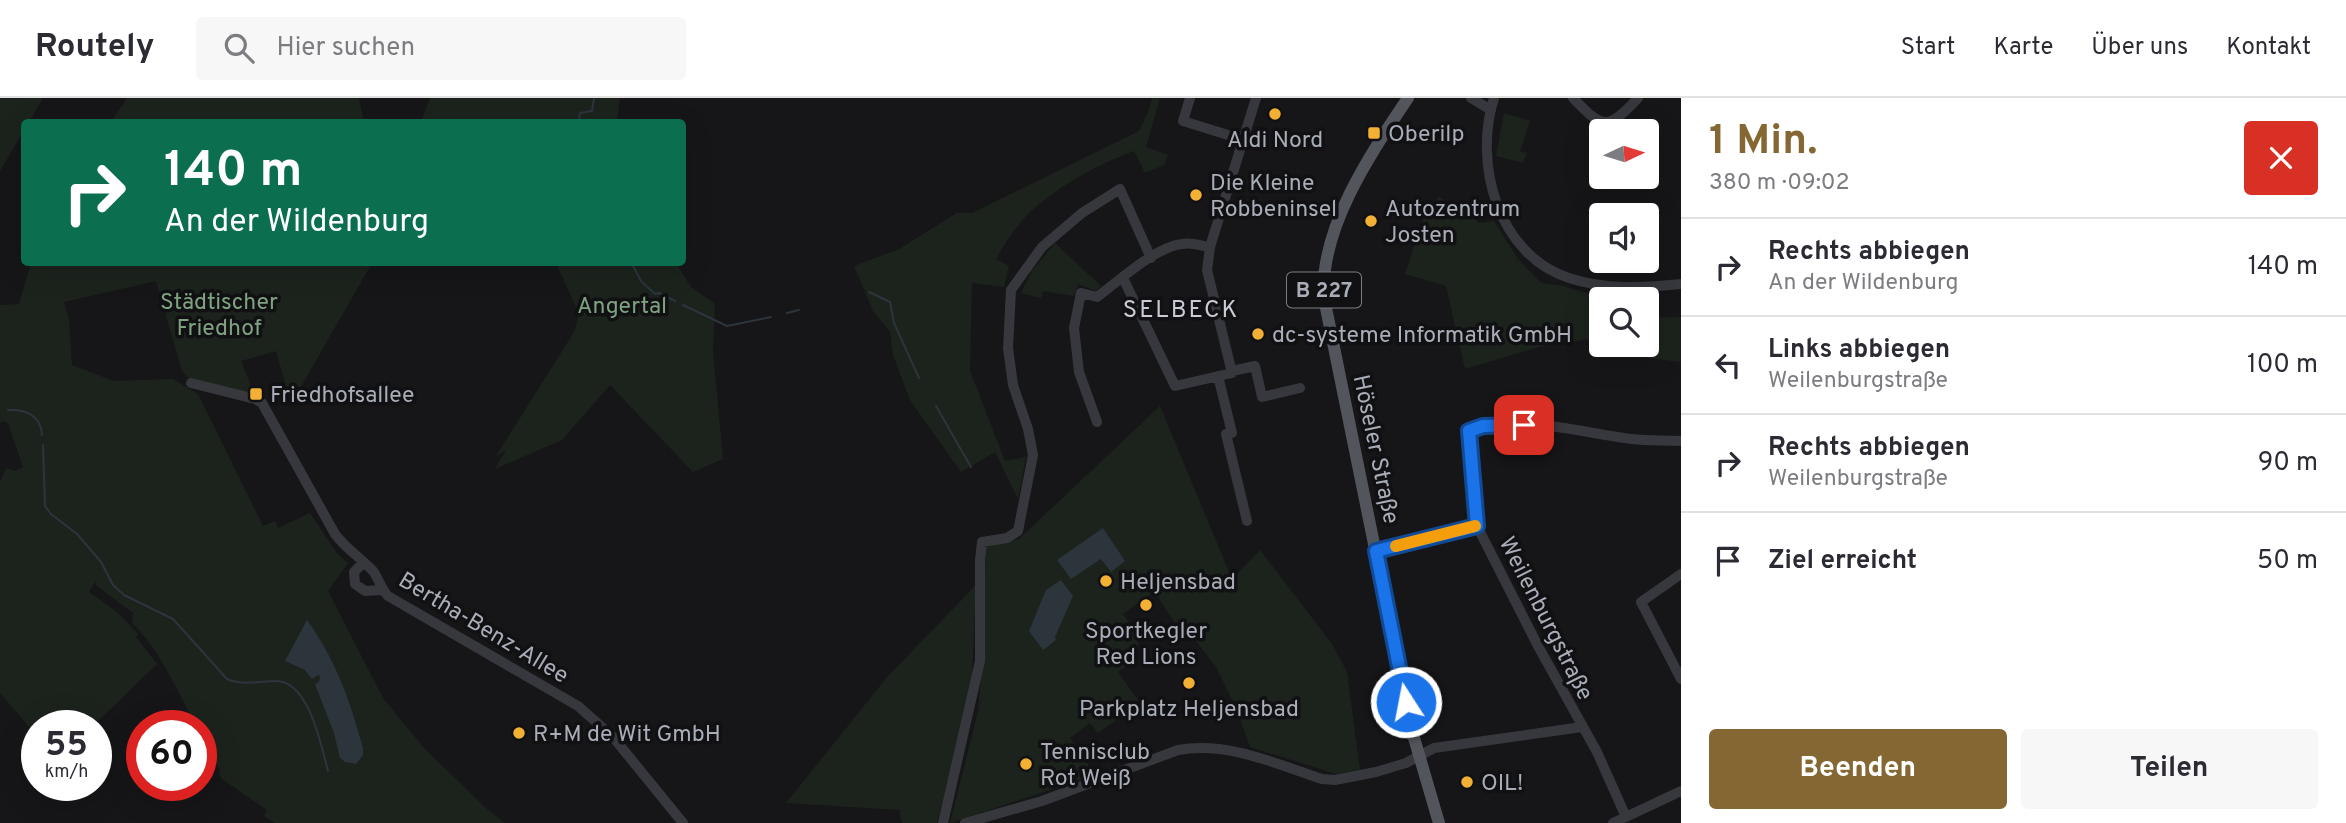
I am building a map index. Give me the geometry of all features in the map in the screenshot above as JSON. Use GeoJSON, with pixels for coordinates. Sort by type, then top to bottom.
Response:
{"type":"FeatureCollection","features":[{"type":"Feature","properties":{"kind":"main road","name":"Höseler Straße"},"geometry":{"type":"LineString","coordinates":[[1408,98],[1349,198],[1327,253],[1323,280],[1324,298],[1419,758],[1439,823]]}},
{"type":"Feature","properties":{"kind":"street"},"geometry":{"type":"LineString","coordinates":[[1190,98],[1183,121],[1244,140]]}},
{"type":"Feature","properties":{"kind":"street"},"geometry":{"type":"LineString","coordinates":[[1232,372],[1207,270],[1210,247],[1256,98]]}},
{"type":"Feature","properties":{"kind":"street"},"geometry":{"type":"LineString","coordinates":[[1471,98],[1492,102],[1488,151],[1493,191],[1506,225],[1525,250],[1552,270],[1568,278],[1593,284],[1628,287],[1681,284]]}},
{"type":"Feature","properties":{"kind":"street"},"geometry":{"type":"LineString","coordinates":[[1573,98],[1599,122],[1606,123],[1618,117],[1638,98]]}},
{"type":"Feature","properties":{"kind":"street"},"geometry":{"type":"LineString","coordinates":[[943,823],[980,660],[982,542],[1007,538],[1018,531],[1033,456],[1028,429],[1013,385],[1008,348],[1011,290],[1042,247],[1082,213],[1120,189],[1151,258]]}},
{"type":"Feature","properties":{"kind":"street"},"geometry":{"type":"LineString","coordinates":[[1097,422],[1079,372],[1074,328],[1081,293],[1097,297],[1172,246],[1185,243],[1210,247]]}},
{"type":"Feature","properties":{"kind":"street"},"geometry":{"type":"LineString","coordinates":[[1123,278],[1175,386],[1255,366],[1262,397],[1300,388]]}},
{"type":"Feature","properties":{"kind":"street"},"geometry":{"type":"LineString","coordinates":[[1218,376],[1232,433],[1226,434],[1247,521]]}},
{"type":"Feature","properties":{"kind":"street","name":"Bertha-Benz-Allee"},"geometry":{"type":"LineString","coordinates":[[191,383],[255,399],[265,406],[335,534],[346,548],[374,573],[388,596],[578,706],[613,737],[683,823]]}},
{"type":"Feature","properties":{"kind":"street","name":"Weilenburgstraße"},"geometry":{"type":"LineString","coordinates":[[1626,817],[1597,752],[1477,526],[1469,431],[1483,426],[1524,425],[1634,440],[1681,441]]}},
{"type":"Feature","properties":{"kind":"street"},"geometry":{"type":"LineString","coordinates":[[1376,551],[1477,526]]}},
{"type":"Feature","properties":{"kind":"street"},"geometry":{"type":"LineString","coordinates":[[363,563],[354,572],[355,584],[365,592],[382,590]]}},
{"type":"Feature","properties":{"kind":"street"},"geometry":{"type":"LineString","coordinates":[[1681,574],[1641,602],[1681,679]]}},
{"type":"Feature","properties":{"kind":"street"},"geometry":{"type":"LineString","coordinates":[[965,823],[1042,801],[1189,748],[1219,748],[1240,752],[1322,779],[1335,780],[1376,772],[1419,758],[1434,748],[1582,727]]}},
{"type":"Feature","properties":{"kind":"street"},"geometry":{"type":"LineString","coordinates":[[1613,823],[1681,791]]}},
{"type":"Feature","properties":{"kind":"green space"},"geometry":{"type":"Polygon","coordinates":[[[0,98],[43,98],[31,119],[21,119],[21,135],[0,171],[0,98]]]}},
{"type":"Feature","properties":{"kind":"green space"},"geometry":{"type":"Polygon","coordinates":[[[127,98],[359,98],[363,119],[113,119],[127,98]]]}},
{"type":"Feature","properties":{"kind":"green space"},"geometry":{"type":"Polygon","coordinates":[[[430,98],[620,98],[617,119],[422,119],[430,98]]]}},
{"type":"Feature","properties":{"kind":"green space"},"geometry":{"type":"Polygon","coordinates":[[[1152,98],[1160,98],[1146,147],[1168,155],[1164,165],[1145,173],[1134,151],[1106,163],[1050,195],[1018,225],[996,259],[1009,266],[1004,287],[972,283],[970,371],[1005,461],[1026,457],[1018,499],[995,452],[961,472],[910,400],[893,355],[890,332],[873,311],[854,266],[899,249],[957,213],[972,213],[1139,131],[1152,98]]]}},
{"type":"Feature","properties":{"kind":"green space"},"geometry":{"type":"Polygon","coordinates":[[[1504,113],[1530,121],[1520,151],[1527,153],[1523,163],[1496,156],[1504,113]]]}},
{"type":"Feature","properties":{"kind":"green space"},"geometry":{"type":"Polygon","coordinates":[[[1439,197],[1480,223],[1494,221],[1518,259],[1541,283],[1589,294],[1589,339],[1539,347],[1465,369],[1446,286],[1405,274],[1427,208],[1439,197]]]}},
{"type":"Feature","properties":{"kind":"green space"},"geometry":{"type":"Polygon","coordinates":[[[1055,243],[1101,286],[1096,291],[1078,284],[1074,296],[1043,291],[1041,298],[1021,293],[1032,271],[1055,243]]]}},
{"type":"Feature","properties":{"kind":"green space","name":"Städtischer Friedhof"},"geometry":{"type":"Polygon","coordinates":[[[30,266],[370,266],[291,404],[276,351],[241,361],[255,396],[189,378],[182,371],[156,281],[64,302],[69,320],[72,365],[114,381],[173,379],[198,394],[263,526],[275,521],[278,528],[310,513],[336,552],[348,563],[328,591],[383,698],[425,749],[505,823],[275,823],[264,816],[267,810],[222,779],[219,774],[217,710],[188,710],[160,658],[132,623],[133,613],[95,582],[89,592],[117,612],[138,634],[136,637],[157,664],[110,710],[21,710],[21,717],[0,693],[0,482],[6,468],[15,471],[23,467],[8,423],[0,423],[0,305],[19,304],[30,266]]]}},
{"type":"Feature","properties":{"kind":"green space","name":"Angertal"},"geometry":{"type":"Polygon","coordinates":[[[557,266],[678,266],[691,287],[715,304],[713,351],[723,459],[693,472],[610,385],[562,440],[495,469],[506,450],[496,456],[574,332],[579,314],[557,266]]]}},
{"type":"Feature","properties":{"kind":"green space"},"geometry":{"type":"Polygon","coordinates":[[[1681,317],[1681,362],[1640,357],[1659,357],[1659,318],[1681,317]]]}},
{"type":"Feature","properties":{"kind":"green space","name":"Heljensbad"},"geometry":{"type":"Polygon","coordinates":[[[1160,406],[1232,579],[1260,550],[1332,644],[1347,672],[1360,770],[1336,774],[1250,747],[1236,708],[1216,667],[1183,624],[1178,628],[1154,591],[1123,614],[1139,636],[1138,647],[1121,659],[1126,666],[1118,672],[1140,703],[1098,733],[1090,723],[1070,738],[1095,775],[950,823],[978,712],[983,655],[982,582],[985,575],[986,546],[1019,539],[1160,406]]]}},
{"type":"Feature","properties":{"kind":"green space"},"geometry":{"type":"Polygon","coordinates":[[[976,585],[972,675],[957,752],[937,823],[902,823],[899,810],[786,803],[888,676],[976,585]]]}},
{"type":"Feature","properties":{"kind":"shaded area"},"geometry":{"type":"Polygon","coordinates":[[[1103,528],[1125,561],[1111,572],[1101,559],[1071,579],[1057,560],[1103,528]]]}},
{"type":"Feature","properties":{"kind":"shaded area"},"geometry":{"type":"Polygon","coordinates":[[[1061,580],[1073,596],[1056,640],[1043,650],[1029,631],[1046,590],[1061,580]]]}},
{"type":"Feature","properties":{"kind":"shaded area"},"geometry":{"type":"Polygon","coordinates":[[[307,620],[334,666],[353,714],[363,748],[363,755],[356,764],[340,758],[334,733],[315,684],[319,682],[320,676],[312,679],[305,670],[285,661],[307,620]]]}},
{"type":"Feature","properties":{"kind":"waterway"},"geometry":{"type":"LineString","coordinates":[[579,119],[580,113],[592,111],[594,98]]}},
{"type":"Feature","properties":{"kind":"waterway"},"geometry":{"type":"LineString","coordinates":[[633,266],[641,281],[655,294],[659,293],[675,301]]}},
{"type":"Feature","properties":{"kind":"waterway"},"geometry":{"type":"LineString","coordinates":[[869,292],[890,302],[894,323],[919,378]]}},
{"type":"Feature","properties":{"kind":"waterway"},"geometry":{"type":"LineString","coordinates":[[683,305],[727,326],[771,317]]}},
{"type":"Feature","properties":{"kind":"waterway"},"geometry":{"type":"LineString","coordinates":[[787,313],[799,310]]}},
{"type":"Feature","properties":{"kind":"waterway"},"geometry":{"type":"LineString","coordinates":[[936,406],[971,467]]}},
{"type":"Feature","properties":{"kind":"waterway"},"geometry":{"type":"LineString","coordinates":[[8,410],[31,415],[39,423],[42,435]]}},
{"type":"Feature","properties":{"kind":"waterway"},"geometry":{"type":"LineString","coordinates":[[43,445],[45,506],[77,534],[101,562],[113,585],[124,595],[173,619],[227,679],[245,683],[276,681],[297,691],[312,716],[328,771]]}},
{"type":"Feature","properties":{"kind":"slow traffic"},"geometry":{"type":"LineString","coordinates":[[1396,546],[1475,526]]}},
{"type":"Feature","properties":{"kind":"place","name":"Aldi Nord"},"geometry":{"type":"Point","coordinates":[1275,114]}},
{"type":"Feature","properties":{"kind":"place","name":"Oberilp"},"geometry":{"type":"Point","coordinates":[1374,133]}},
{"type":"Feature","properties":{"kind":"place","name":"Die Kleine Robbeninsel"},"geometry":{"type":"Point","coordinates":[1196,195]}},
{"type":"Feature","properties":{"kind":"place","name":"Autozentrum Josten"},"geometry":{"type":"Point","coordinates":[1371,221]}},
{"type":"Feature","properties":{"kind":"place","name":"dc-systeme Informatik GmbH"},"geometry":{"type":"Point","coordinates":[1258,334]}},
{"type":"Feature","properties":{"kind":"place","name":"Friedhofsallee"},"geometry":{"type":"Point","coordinates":[256,394]}},
{"type":"Feature","properties":{"kind":"place","name":"Heljensbad"},"geometry":{"type":"Point","coordinates":[1106,581]}},
{"type":"Feature","properties":{"kind":"place","name":"Sportkegler Red Lions"},"geometry":{"type":"Point","coordinates":[1146,605]}},
{"type":"Feature","properties":{"kind":"place","name":"Parkplatz Heljensbad"},"geometry":{"type":"Point","coordinates":[1189,683]}},
{"type":"Feature","properties":{"kind":"place","name":"R+M de Wit GmbH"},"geometry":{"type":"Point","coordinates":[519,733]}},
{"type":"Feature","properties":{"kind":"place","name":"Tennisclub Rot Weiß"},"geometry":{"type":"Point","coordinates":[1026,764]}},
{"type":"Feature","properties":{"kind":"place","name":"OIL!"},"geometry":{"type":"Point","coordinates":[1467,782]}},
{"type":"Feature","properties":{"kind":"district","name":"SELBECK"},"geometry":{"type":"Point","coordinates":[1181,309]}},
{"type":"Feature","properties":{"kind":"route"},"geometry":{"type":"LineString","coordinates":[[1406,702],[1376,551],[1477,526],[1469,431],[1483,426],[1524,425]]}}]}
